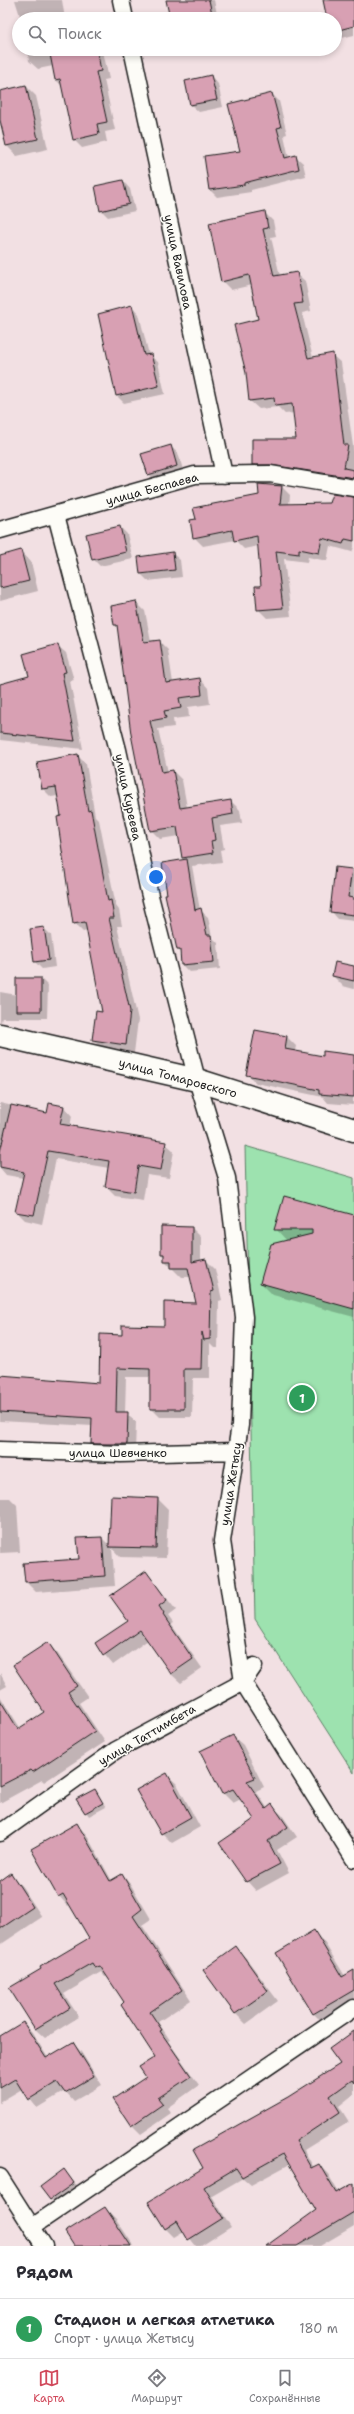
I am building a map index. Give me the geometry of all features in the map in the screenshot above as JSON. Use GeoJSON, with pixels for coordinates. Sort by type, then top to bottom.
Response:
{"type":"FeatureCollection","features":[{"type":"Feature","properties":{"kind":"street"},"geometry":{"type":"LineString","coordinates":[[121,0],[124,12]]}},
{"type":"Feature","properties":{"kind":"street","name":"улица Вавилова"},"geometry":{"type":"LineString","coordinates":[[134,56],[224,475]]}},
{"type":"Feature","properties":{"kind":"street","name":"улица Беспаева"},"geometry":{"type":"LineString","coordinates":[[0,530],[195,475],[270,474],[354,488]]}},
{"type":"Feature","properties":{"kind":"street","name":"улица Куреева"},"geometry":{"type":"LineString","coordinates":[[56,515],[118,750],[149,892],[197,1080]]}},
{"type":"Feature","properties":{"kind":"street","name":"улица Томаровского"},"geometry":{"type":"LineString","coordinates":[[0,1035],[197,1080],[354,1130]]}},
{"type":"Feature","properties":{"kind":"street","name":"улица Жетысу"},"geometry":{"type":"LineString","coordinates":[[197,1080],[227,1178],[244,1316],[240,1425],[222,1541],[243,1682],[354,1859]]}},
{"type":"Feature","properties":{"kind":"street","name":"улица Шевченко"},"geometry":{"type":"LineString","coordinates":[[0,1450],[122,1454],[236,1451]]}},
{"type":"Feature","properties":{"kind":"street","name":"улица Таттимбета"},"geometry":{"type":"LineString","coordinates":[[0,1833],[116,1750],[243,1682],[254,1666]]}},
{"type":"Feature","properties":{"kind":"street"},"geometry":{"type":"LineString","coordinates":[[32,2228],[354,2008]]}},
{"type":"Feature","properties":{"kind":"street"},"geometry":{"type":"LineString","coordinates":[[0,2177],[44,2246]]}},
{"type":"Feature","properties":{"kind":"green space"},"geometry":{"type":"Polygon","coordinates":[[[245,1146],[354,1178],[354,1773],[255,1619],[245,1146]]]}},
{"type":"Feature","properties":{"kind":"building"},"geometry":{"type":"Polygon","coordinates":[[[166,0],[209,0],[212,12],[169,12],[166,0]]]}},
{"type":"Feature","properties":{"kind":"building"},"geometry":{"type":"Polygon","coordinates":[[[323,0],[354,0],[354,26],[342,29],[342,12],[326,12],[323,0]]]}},
{"type":"Feature","properties":{"kind":"building"},"geometry":{"type":"Polygon","coordinates":[[[50,56],[98,56],[101,71],[96,72],[107,122],[97,124],[99,134],[73,140],[60,79],[55,80],[50,56]]]}},
{"type":"Feature","properties":{"kind":"building"},"geometry":{"type":"Polygon","coordinates":[[[211,75],[217,100],[190,105],[185,81],[211,75]]]}},
{"type":"Feature","properties":{"kind":"building"},"geometry":{"type":"Polygon","coordinates":[[[26,85],[38,139],[6,146],[0,120],[0,91],[26,85]]]}},
{"type":"Feature","properties":{"kind":"building"},"geometry":{"type":"Polygon","coordinates":[[[272,93],[281,127],[277,128],[285,158],[296,155],[299,169],[244,183],[244,185],[209,190],[204,156],[240,151],[228,104],[272,93]]]}},
{"type":"Feature","properties":{"kind":"building"},"geometry":{"type":"Polygon","coordinates":[[[123,180],[129,204],[100,211],[95,186],[123,180]]]}},
{"type":"Feature","properties":{"kind":"building"},"geometry":{"type":"Polygon","coordinates":[[[265,211],[268,228],[263,229],[274,276],[297,272],[303,303],[294,304],[308,358],[333,353],[344,445],[348,445],[344,468],[354,470],[354,478],[271,465],[252,465],[252,439],[296,439],[292,404],[275,406],[274,398],[249,401],[246,373],[234,325],[258,319],[249,275],[221,282],[209,223],[265,211]]]}},
{"type":"Feature","properties":{"kind":"building"},"geometry":{"type":"Polygon","coordinates":[[[132,305],[144,355],[151,354],[159,386],[116,396],[98,314],[132,305]]]}},
{"type":"Feature","properties":{"kind":"building"},"geometry":{"type":"Polygon","coordinates":[[[171,445],[177,466],[148,475],[141,454],[171,445]]]}},
{"type":"Feature","properties":{"kind":"building"},"geometry":{"type":"Polygon","coordinates":[[[258,484],[282,486],[280,504],[329,503],[332,494],[354,497],[354,541],[345,539],[343,544],[322,538],[319,553],[299,549],[299,554],[276,551],[283,608],[257,610],[255,586],[261,586],[257,536],[234,541],[232,530],[193,538],[190,520],[196,519],[193,508],[259,495],[258,484]]]}},
{"type":"Feature","properties":{"kind":"building"},"geometry":{"type":"Polygon","coordinates":[[[120,526],[126,552],[92,560],[86,534],[120,526]]]}},
{"type":"Feature","properties":{"kind":"building"},"geometry":{"type":"Polygon","coordinates":[[[21,550],[29,581],[0,588],[0,556],[21,550]]]}},
{"type":"Feature","properties":{"kind":"building"},"geometry":{"type":"Polygon","coordinates":[[[173,552],[175,570],[140,574],[138,557],[173,552]]]}},
{"type":"Feature","properties":{"kind":"building"},"geometry":{"type":"Polygon","coordinates":[[[136,601],[144,642],[160,640],[166,683],[200,678],[202,695],[179,698],[181,708],[164,711],[166,718],[150,721],[162,772],[173,770],[180,808],[231,800],[233,814],[212,818],[215,840],[211,841],[213,853],[182,858],[177,827],[150,831],[131,734],[117,625],[114,625],[111,606],[136,601]]]}},
{"type":"Feature","properties":{"kind":"building"},"geometry":{"type":"Polygon","coordinates":[[[58,644],[66,672],[62,673],[75,741],[0,733],[0,684],[29,676],[23,654],[58,644]]]}},
{"type":"Feature","properties":{"kind":"building"},"geometry":{"type":"Polygon","coordinates":[[[78,754],[88,811],[91,810],[108,901],[111,900],[114,918],[109,918],[130,1011],[126,1045],[92,1040],[96,1011],[102,1012],[85,922],[73,924],[57,817],[61,816],[56,787],[42,789],[37,762],[78,754]]]}},
{"type":"Feature","properties":{"kind":"building"},"geometry":{"type":"Polygon","coordinates":[[[187,859],[195,910],[201,908],[207,935],[211,935],[214,962],[181,965],[180,950],[177,950],[165,894],[167,894],[162,863],[187,859]]]}},
{"type":"Feature","properties":{"kind":"building"},"geometry":{"type":"Polygon","coordinates":[[[335,867],[352,869],[348,897],[354,898],[354,915],[330,912],[335,867]]]}},
{"type":"Feature","properties":{"kind":"building"},"geometry":{"type":"Polygon","coordinates":[[[44,927],[49,960],[34,962],[30,929],[44,927]]]}},
{"type":"Feature","properties":{"kind":"building"},"geometry":{"type":"Polygon","coordinates":[[[335,962],[354,966],[354,981],[332,976],[335,962]]]}},
{"type":"Feature","properties":{"kind":"building"},"geometry":{"type":"Polygon","coordinates":[[[16,978],[41,978],[41,1011],[16,1011],[16,978]]]}},
{"type":"Feature","properties":{"kind":"building"},"geometry":{"type":"Polygon","coordinates":[[[255,1030],[287,1036],[285,1049],[323,1056],[323,1051],[354,1055],[354,1097],[319,1094],[319,1090],[246,1075],[255,1030]]]}},
{"type":"Feature","properties":{"kind":"building"},"geometry":{"type":"Polygon","coordinates":[[[49,1103],[64,1106],[60,1124],[166,1142],[161,1170],[138,1166],[134,1192],[105,1187],[109,1161],[48,1151],[34,1215],[15,1212],[24,1172],[0,1167],[0,1152],[11,1105],[47,1113],[49,1103]]]}},
{"type":"Feature","properties":{"kind":"building"},"geometry":{"type":"Polygon","coordinates":[[[284,1196],[354,1215],[354,1309],[260,1283],[271,1244],[312,1234],[312,1230],[274,1230],[284,1196]]]}},
{"type":"Feature","properties":{"kind":"building"},"geometry":{"type":"Polygon","coordinates":[[[161,1226],[192,1227],[192,1262],[206,1259],[214,1291],[211,1292],[210,1339],[204,1340],[202,1332],[201,1369],[184,1369],[184,1409],[150,1409],[150,1369],[117,1368],[116,1412],[128,1412],[127,1444],[91,1444],[92,1418],[0,1412],[0,1375],[99,1383],[100,1334],[122,1335],[122,1325],[164,1326],[164,1302],[196,1303],[188,1268],[171,1268],[171,1261],[164,1261],[164,1254],[161,1254],[161,1226]]]}},
{"type":"Feature","properties":{"kind":"building"},"geometry":{"type":"Polygon","coordinates":[[[111,1496],[158,1498],[156,1548],[109,1547],[111,1496]]]}},
{"type":"Feature","properties":{"kind":"building"},"geometry":{"type":"Polygon","coordinates":[[[102,1537],[105,1576],[25,1582],[23,1563],[79,1559],[77,1538],[102,1537]]]}},
{"type":"Feature","properties":{"kind":"building"},"geometry":{"type":"Polygon","coordinates":[[[146,1571],[167,1600],[159,1606],[164,1614],[163,1615],[193,1659],[171,1674],[140,1630],[103,1656],[95,1643],[128,1621],[110,1596],[146,1571]]]}},
{"type":"Feature","properties":{"kind":"building"},"geometry":{"type":"Polygon","coordinates":[[[48,1642],[77,1686],[68,1692],[95,1731],[33,1772],[31,1770],[0,1786],[0,1700],[18,1729],[44,1712],[13,1665],[48,1642]]]}},
{"type":"Feature","properties":{"kind":"building"},"geometry":{"type":"Polygon","coordinates":[[[233,1735],[255,1778],[247,1781],[266,1809],[272,1804],[288,1827],[268,1841],[280,1864],[246,1882],[219,1843],[254,1819],[233,1789],[222,1794],[200,1751],[233,1735]]]}},
{"type":"Feature","properties":{"kind":"building"},"geometry":{"type":"Polygon","coordinates":[[[167,1773],[191,1817],[161,1834],[136,1790],[167,1773]]]}},
{"type":"Feature","properties":{"kind":"building"},"geometry":{"type":"Polygon","coordinates":[[[95,1789],[103,1803],[85,1813],[76,1799],[95,1789]]]}},
{"type":"Feature","properties":{"kind":"building"},"geometry":{"type":"Polygon","coordinates":[[[77,1823],[110,1881],[122,1874],[142,1909],[133,1916],[182,1990],[150,2012],[162,2030],[160,2031],[191,2076],[158,2098],[163,2104],[131,2126],[113,2099],[146,2077],[139,2067],[155,2057],[121,2005],[124,2002],[100,1966],[95,1968],[92,1963],[55,1984],[70,2008],[35,2029],[9,1988],[41,1969],[40,1967],[89,1938],[63,1894],[58,1897],[31,1849],[77,1823]]]}},
{"type":"Feature","properties":{"kind":"building"},"geometry":{"type":"Polygon","coordinates":[[[11,1873],[33,1907],[0,1929],[0,1881],[11,1873]]]}},
{"type":"Feature","properties":{"kind":"building"},"geometry":{"type":"Polygon","coordinates":[[[314,1930],[342,1977],[354,1970],[354,1990],[313,2014],[276,1953],[314,1930]]]}},
{"type":"Feature","properties":{"kind":"building"},"geometry":{"type":"Polygon","coordinates":[[[236,1946],[268,1991],[235,2014],[203,1970],[236,1946]]]}},
{"type":"Feature","properties":{"kind":"building"},"geometry":{"type":"Polygon","coordinates":[[[23,2022],[46,2058],[73,2042],[94,2076],[65,2093],[57,2082],[28,2100],[15,2079],[0,2088],[0,2036],[23,2022]]]}},
{"type":"Feature","properties":{"kind":"building"},"geometry":{"type":"Polygon","coordinates":[[[354,2031],[354,2083],[352,2080],[330,2096],[340,2112],[296,2141],[311,2168],[319,2164],[336,2193],[354,2183],[354,2212],[297,2246],[266,2246],[316,2210],[283,2154],[242,2177],[236,2168],[204,2187],[223,2218],[188,2240],[177,2221],[165,2229],[148,2202],[203,2168],[193,2150],[288,2097],[340,2064],[329,2049],[354,2031]]]}},
{"type":"Feature","properties":{"kind":"building"},"geometry":{"type":"Polygon","coordinates":[[[64,2169],[74,2183],[50,2200],[40,2187],[64,2169]]]}},
{"type":"Feature","properties":{"kind":"building"},"geometry":{"type":"Polygon","coordinates":[[[105,2207],[131,2246],[74,2246],[65,2232],[105,2207]]]}},
{"type":"Feature","properties":{"kind":"place","name":"Стадион и легкая атлетика"},"geometry":{"type":"Point","coordinates":[302,1398]}}]}
